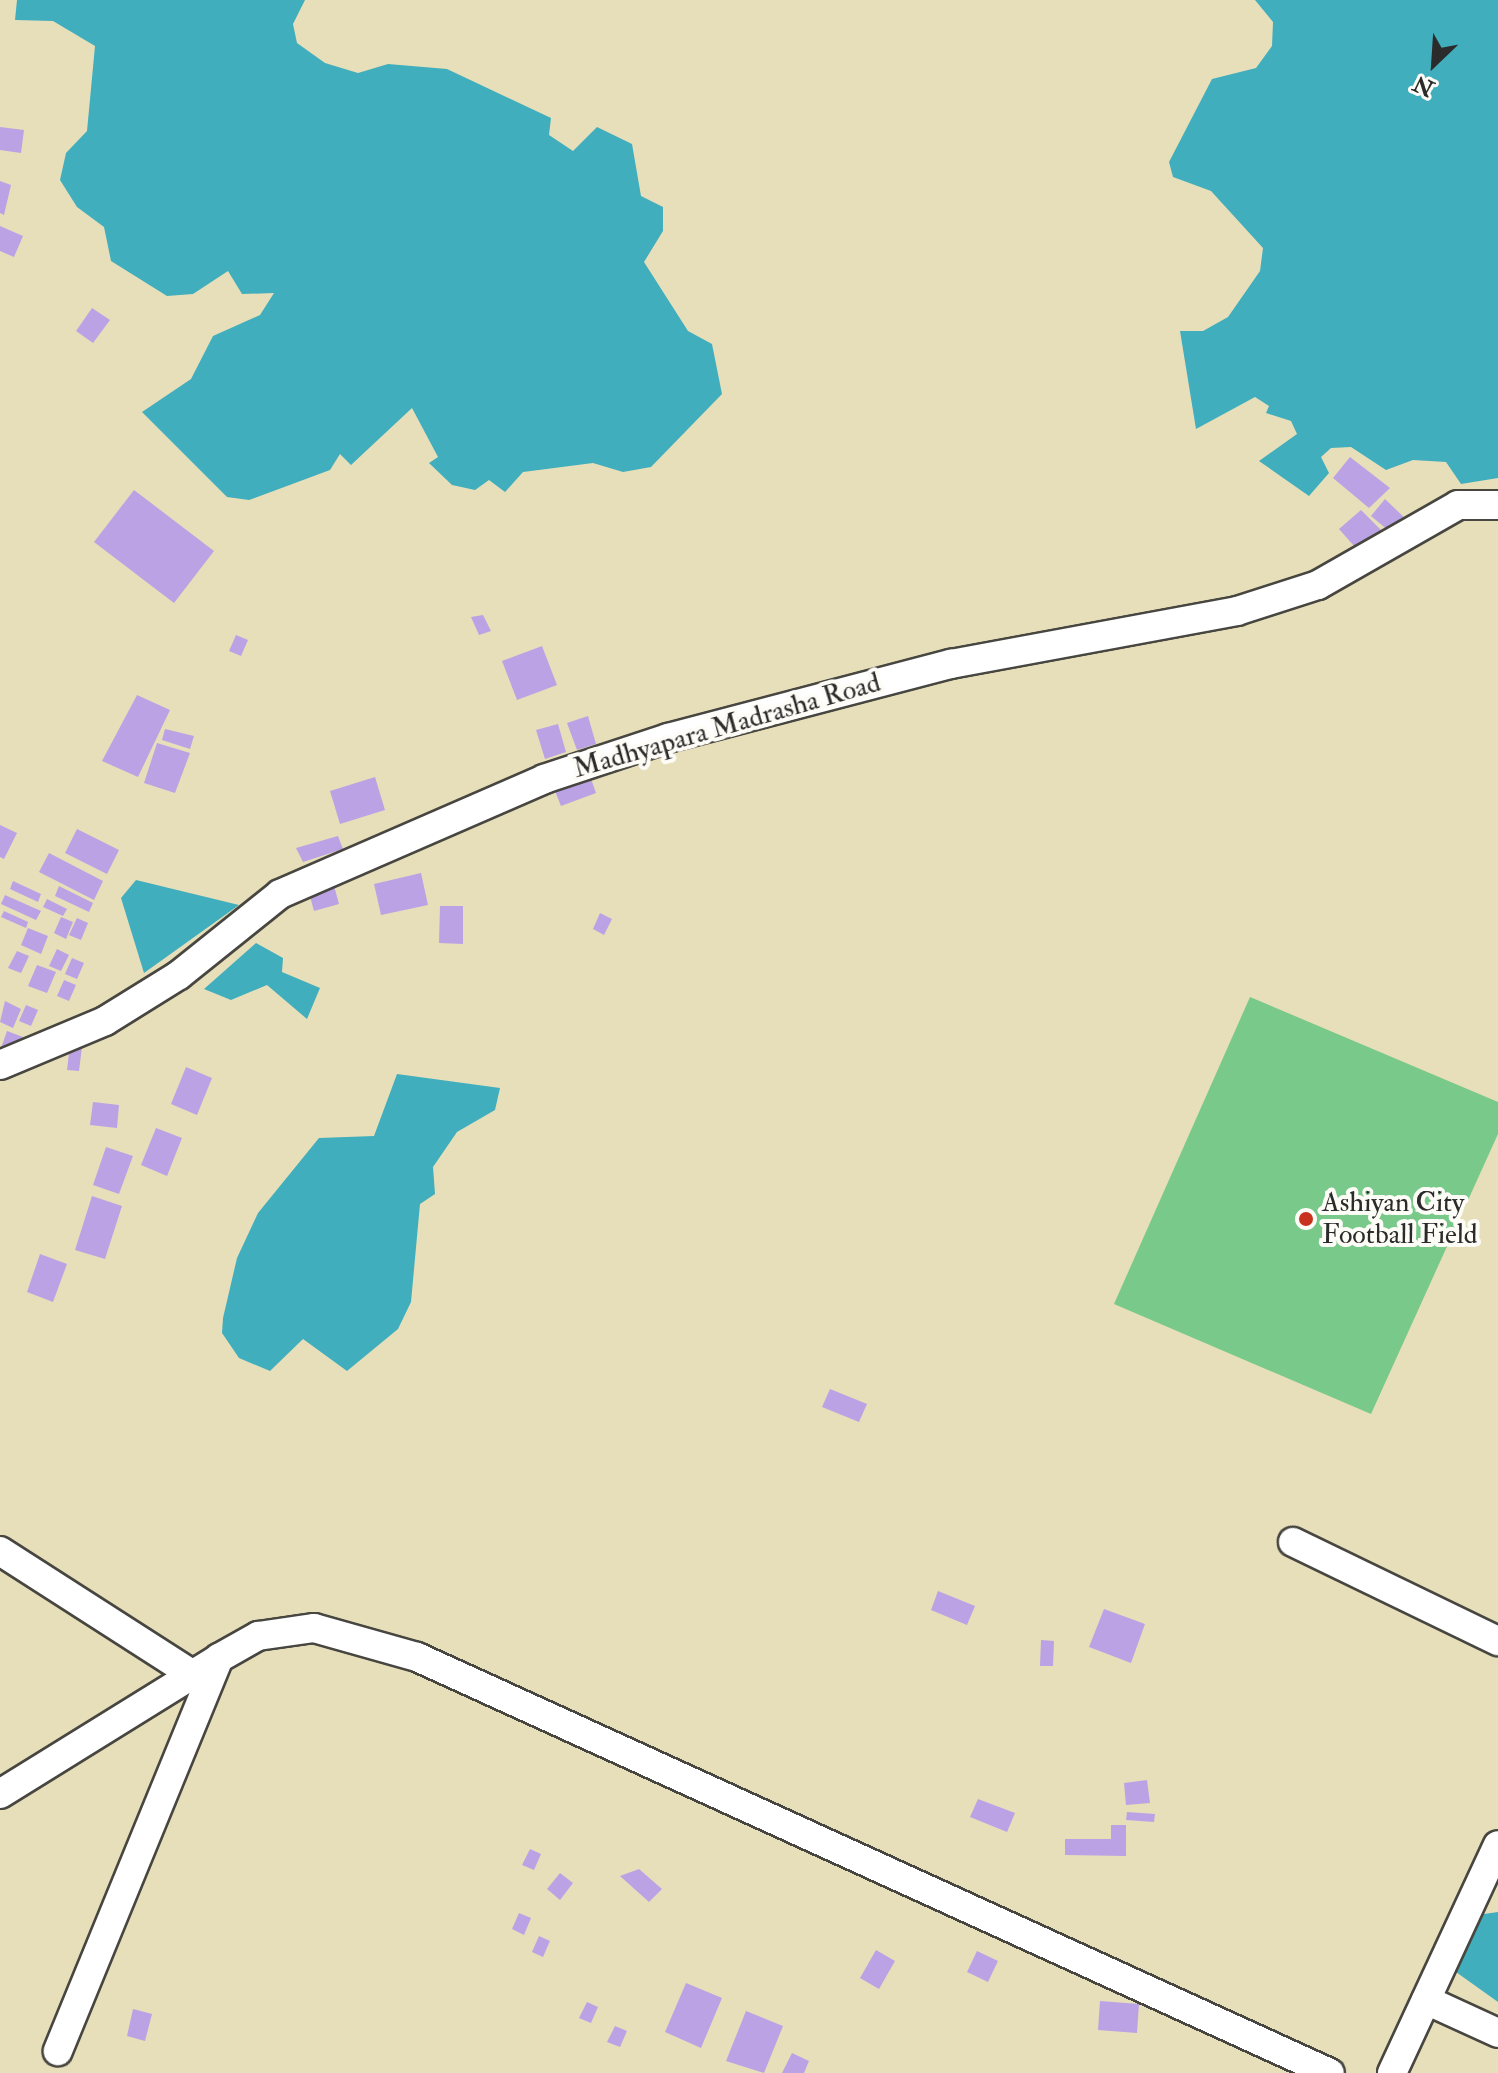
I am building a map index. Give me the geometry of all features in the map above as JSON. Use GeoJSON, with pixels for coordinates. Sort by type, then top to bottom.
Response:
{"type":"FeatureCollection","features":[{"type":"Feature","properties":{"kind":"street","name":"Madhyapara Madrasha Road"},"geometry":{"type":"LineString","coordinates":[[0,1065],[105,1021],[179,975],[280,894],[544,779],[668,738],[951,664],[1237,611],[1318,585],[1458,505],[1498,505]]}},
{"type":"Feature","properties":{"kind":"street"},"geometry":{"type":"LineString","coordinates":[[1293,1542],[1498,1641]]}},
{"type":"Feature","properties":{"kind":"street"},"geometry":{"type":"LineString","coordinates":[[0,1551],[195,1676]]}},
{"type":"Feature","properties":{"kind":"street"},"geometry":{"type":"LineString","coordinates":[[0,1794],[258,1636],[314,1628],[417,1657],[1330,2073]]}},
{"type":"Feature","properties":{"kind":"street"},"geometry":{"type":"LineString","coordinates":[[58,2051],[219,1658]]}},
{"type":"Feature","properties":{"kind":"street"},"geometry":{"type":"LineString","coordinates":[[1392,2073],[1498,1845]]}},
{"type":"Feature","properties":{"kind":"street"},"geometry":{"type":"LineString","coordinates":[[1426,2000],[1498,2033]]}},
{"type":"Feature","properties":{"kind":"green space","name":"Ashiyan City Football Field"},"geometry":{"type":"Polygon","coordinates":[[[1250,997],[1498,1102],[1498,1134],[1371,1414],[1114,1304],[1250,997]]]}},
{"type":"Feature","properties":{"kind":"water"},"geometry":{"type":"Polygon","coordinates":[[[17,0],[305,0],[293,24],[297,43],[325,63],[358,73],[388,64],[447,69],[551,118],[549,135],[573,151],[597,127],[632,144],[641,196],[663,207],[663,231],[644,262],[688,331],[712,344],[722,394],[651,467],[623,472],[593,463],[523,472],[505,492],[489,480],[475,490],[452,485],[429,463],[438,457],[412,408],[351,465],[340,454],[330,470],[249,500],[227,497],[142,412],[191,379],[213,336],[260,315],[274,293],[242,294],[228,271],[193,294],[167,296],[111,261],[104,227],[77,207],[60,180],[66,153],[87,131],[95,46],[53,21],[15,20],[17,0]]]}},
{"type":"Feature","properties":{"kind":"water"},"geometry":{"type":"Polygon","coordinates":[[[1255,0],[1498,0],[1498,478],[1461,484],[1446,462],[1413,460],[1386,470],[1351,447],[1331,448],[1321,457],[1329,473],[1309,496],[1259,461],[1297,434],[1291,421],[1266,413],[1269,406],[1255,397],[1196,429],[1180,331],[1203,331],[1228,317],[1260,271],[1263,248],[1211,191],[1173,177],[1169,162],[1212,79],[1256,68],[1272,46],[1273,22],[1255,0]]]}},
{"type":"Feature","properties":{"kind":"water"},"geometry":{"type":"Polygon","coordinates":[[[136,880],[239,905],[144,973],[121,898],[136,880]]]}},
{"type":"Feature","properties":{"kind":"water"},"geometry":{"type":"Polygon","coordinates":[[[256,943],[283,958],[282,972],[320,988],[307,1019],[267,985],[231,1000],[204,989],[256,943]]]}},
{"type":"Feature","properties":{"kind":"water"},"geometry":{"type":"Polygon","coordinates":[[[397,1074],[500,1088],[495,1110],[457,1132],[433,1167],[435,1194],[420,1204],[411,1302],[398,1329],[347,1371],[303,1339],[270,1371],[239,1358],[222,1333],[223,1318],[237,1258],[258,1213],[319,1138],[374,1136],[397,1074]]]}},
{"type":"Feature","properties":{"kind":"water"},"geometry":{"type":"Polygon","coordinates":[[[1498,1912],[1498,2002],[1456,1972],[1459,1948],[1484,1914],[1498,1912]]]}},
{"type":"Feature","properties":{"kind":"building"},"geometry":{"type":"Polygon","coordinates":[[[0,127],[24,130],[21,153],[0,150],[0,127]]]}},
{"type":"Feature","properties":{"kind":"building"},"geometry":{"type":"Polygon","coordinates":[[[0,181],[11,185],[4,215],[0,213],[0,181]]]}},
{"type":"Feature","properties":{"kind":"building"},"geometry":{"type":"Polygon","coordinates":[[[0,226],[23,236],[14,257],[0,251],[0,226]]]}},
{"type":"Feature","properties":{"kind":"building"},"geometry":{"type":"Polygon","coordinates":[[[92,308],[110,320],[93,343],[76,331],[92,308]]]}},
{"type":"Feature","properties":{"kind":"building"},"geometry":{"type":"Polygon","coordinates":[[[1350,457],[1390,488],[1369,508],[1333,478],[1350,457]]]}},
{"type":"Feature","properties":{"kind":"building"},"geometry":{"type":"Polygon","coordinates":[[[134,490],[214,551],[174,603],[94,542],[134,490]]]}},
{"type":"Feature","properties":{"kind":"building"},"geometry":{"type":"Polygon","coordinates":[[[1385,499],[1411,524],[1395,536],[1371,516],[1385,499]]]}},
{"type":"Feature","properties":{"kind":"building"},"geometry":{"type":"Polygon","coordinates":[[[1361,510],[1390,539],[1362,555],[1339,529],[1361,510]]]}},
{"type":"Feature","properties":{"kind":"building"},"geometry":{"type":"Polygon","coordinates":[[[483,615],[491,631],[479,635],[471,617],[483,615]]]}},
{"type":"Feature","properties":{"kind":"building"},"geometry":{"type":"Polygon","coordinates":[[[236,635],[248,640],[241,656],[229,651],[236,635]]]}},
{"type":"Feature","properties":{"kind":"building"},"geometry":{"type":"Polygon","coordinates":[[[542,646],[557,685],[517,700],[502,661],[542,646]]]}},
{"type":"Feature","properties":{"kind":"building"},"geometry":{"type":"Polygon","coordinates":[[[137,695],[170,710],[138,777],[102,761],[137,695]]]}},
{"type":"Feature","properties":{"kind":"building"},"geometry":{"type":"Polygon","coordinates":[[[588,716],[596,744],[577,750],[567,723],[588,716]]]}},
{"type":"Feature","properties":{"kind":"building"},"geometry":{"type":"Polygon","coordinates":[[[558,724],[566,752],[545,759],[536,730],[558,724]]]}},
{"type":"Feature","properties":{"kind":"building"},"geometry":{"type":"Polygon","coordinates":[[[165,729],[194,736],[190,749],[162,740],[165,729]]]}},
{"type":"Feature","properties":{"kind":"building"},"geometry":{"type":"Polygon","coordinates":[[[157,743],[190,753],[175,793],[144,783],[157,743]]]}},
{"type":"Feature","properties":{"kind":"building"},"geometry":{"type":"Polygon","coordinates":[[[589,773],[596,793],[561,806],[553,786],[589,773]]]}},
{"type":"Feature","properties":{"kind":"building"},"geometry":{"type":"Polygon","coordinates":[[[375,777],[385,810],[340,824],[330,791],[375,777]]]}},
{"type":"Feature","properties":{"kind":"building"},"geometry":{"type":"Polygon","coordinates":[[[0,825],[17,833],[4,859],[0,857],[0,825]]]}},
{"type":"Feature","properties":{"kind":"building"},"geometry":{"type":"Polygon","coordinates":[[[77,829],[119,850],[107,874],[65,853],[77,829]]]}},
{"type":"Feature","properties":{"kind":"building"},"geometry":{"type":"Polygon","coordinates":[[[338,836],[343,849],[303,862],[296,848],[338,836]]]}},
{"type":"Feature","properties":{"kind":"building"},"geometry":{"type":"Polygon","coordinates":[[[49,853],[103,881],[94,900],[39,872],[49,853]]]}},
{"type":"Feature","properties":{"kind":"building"},"geometry":{"type":"Polygon","coordinates":[[[421,873],[428,905],[381,915],[374,884],[421,873]]]}},
{"type":"Feature","properties":{"kind":"building"},"geometry":{"type":"Polygon","coordinates":[[[13,881],[41,894],[38,902],[10,889],[13,881]]]}},
{"type":"Feature","properties":{"kind":"building"},"geometry":{"type":"Polygon","coordinates":[[[333,882],[339,904],[314,911],[308,889],[333,882]]]}},
{"type":"Feature","properties":{"kind":"building"},"geometry":{"type":"Polygon","coordinates":[[[59,886],[93,903],[89,912],[55,896],[59,886]]]}},
{"type":"Feature","properties":{"kind":"building"},"geometry":{"type":"Polygon","coordinates":[[[5,895],[41,911],[36,920],[1,904],[5,895]]]}},
{"type":"Feature","properties":{"kind":"building"},"geometry":{"type":"Polygon","coordinates":[[[47,899],[67,909],[63,916],[43,907],[47,899]]]}},
{"type":"Feature","properties":{"kind":"building"},"geometry":{"type":"Polygon","coordinates":[[[440,906],[463,906],[463,944],[439,943],[440,906]]]}},
{"type":"Feature","properties":{"kind":"building"},"geometry":{"type":"Polygon","coordinates":[[[4,911],[28,922],[26,928],[1,917],[4,911]]]}},
{"type":"Feature","properties":{"kind":"building"},"geometry":{"type":"Polygon","coordinates":[[[600,913],[612,919],[604,935],[593,929],[600,913]]]}},
{"type":"Feature","properties":{"kind":"building"},"geometry":{"type":"Polygon","coordinates":[[[61,917],[73,922],[66,939],[54,933],[61,917]]]}},
{"type":"Feature","properties":{"kind":"building"},"geometry":{"type":"Polygon","coordinates":[[[77,918],[88,923],[81,940],[69,935],[77,918]]]}},
{"type":"Feature","properties":{"kind":"building"},"geometry":{"type":"Polygon","coordinates":[[[28,928],[48,936],[41,954],[21,945],[28,928]]]}},
{"type":"Feature","properties":{"kind":"building"},"geometry":{"type":"Polygon","coordinates":[[[57,949],[69,955],[61,971],[49,966],[57,949]]]}},
{"type":"Feature","properties":{"kind":"building"},"geometry":{"type":"Polygon","coordinates":[[[17,951],[29,956],[21,973],[8,968],[17,951]]]}},
{"type":"Feature","properties":{"kind":"building"},"geometry":{"type":"Polygon","coordinates":[[[72,958],[84,963],[77,979],[65,974],[72,958]]]}},
{"type":"Feature","properties":{"kind":"building"},"geometry":{"type":"Polygon","coordinates":[[[37,965],[56,972],[47,993],[28,986],[37,965]]]}},
{"type":"Feature","properties":{"kind":"building"},"geometry":{"type":"Polygon","coordinates":[[[64,980],[76,985],[69,1001],[57,996],[64,980]]]}},
{"type":"Feature","properties":{"kind":"building"},"geometry":{"type":"Polygon","coordinates":[[[5,1001],[21,1009],[13,1028],[0,1022],[5,1001]]]}},
{"type":"Feature","properties":{"kind":"building"},"geometry":{"type":"Polygon","coordinates":[[[26,1005],[38,1010],[31,1026],[19,1021],[26,1005]]]}},
{"type":"Feature","properties":{"kind":"building"},"geometry":{"type":"Polygon","coordinates":[[[7,1031],[23,1037],[15,1057],[0,1051],[7,1031]]]}},
{"type":"Feature","properties":{"kind":"building"},"geometry":{"type":"Polygon","coordinates":[[[70,1045],[82,1047],[79,1071],[67,1070],[70,1045]]]}},
{"type":"Feature","properties":{"kind":"building"},"geometry":{"type":"Polygon","coordinates":[[[186,1067],[212,1078],[197,1115],[171,1104],[186,1067]]]}},
{"type":"Feature","properties":{"kind":"building"},"geometry":{"type":"Polygon","coordinates":[[[93,1102],[119,1105],[117,1128],[90,1125],[93,1102]]]}},
{"type":"Feature","properties":{"kind":"building"},"geometry":{"type":"Polygon","coordinates":[[[156,1128],[182,1138],[167,1176],[141,1165],[156,1128]]]}},
{"type":"Feature","properties":{"kind":"building"},"geometry":{"type":"Polygon","coordinates":[[[106,1147],[133,1156],[119,1194],[93,1185],[106,1147]]]}},
{"type":"Feature","properties":{"kind":"building"},"geometry":{"type":"Polygon","coordinates":[[[92,1196],[122,1206],[105,1259],[75,1250],[92,1196]]]}},
{"type":"Feature","properties":{"kind":"building"},"geometry":{"type":"Polygon","coordinates":[[[40,1254],[67,1264],[53,1302],[27,1292],[40,1254]]]}},
{"type":"Feature","properties":{"kind":"building"},"geometry":{"type":"Polygon","coordinates":[[[830,1389],[867,1404],[859,1422],[822,1407],[830,1389]]]}},
{"type":"Feature","properties":{"kind":"building"},"geometry":{"type":"Polygon","coordinates":[[[938,1591],[975,1606],[967,1625],[931,1610],[938,1591]]]}},
{"type":"Feature","properties":{"kind":"building"},"geometry":{"type":"Polygon","coordinates":[[[1104,1609],[1145,1624],[1131,1663],[1089,1647],[1104,1609]]]}},
{"type":"Feature","properties":{"kind":"building"},"geometry":{"type":"Polygon","coordinates":[[[1041,1640],[1054,1641],[1053,1666],[1040,1666],[1041,1640]]]}},
{"type":"Feature","properties":{"kind":"building"},"geometry":{"type":"Polygon","coordinates":[[[1147,1780],[1150,1803],[1126,1805],[1124,1783],[1147,1780]]]}},
{"type":"Feature","properties":{"kind":"building"},"geometry":{"type":"Polygon","coordinates":[[[978,1799],[1015,1813],[1007,1832],[970,1817],[978,1799]]]}},
{"type":"Feature","properties":{"kind":"building"},"geometry":{"type":"Polygon","coordinates":[[[1127,1812],[1155,1814],[1154,1822],[1126,1820],[1127,1812]]]}},
{"type":"Feature","properties":{"kind":"building"},"geometry":{"type":"Polygon","coordinates":[[[1111,1825],[1126,1825],[1126,1856],[1065,1855],[1065,1839],[1111,1839],[1111,1825]]]}},
{"type":"Feature","properties":{"kind":"building"},"geometry":{"type":"Polygon","coordinates":[[[530,1849],[541,1854],[534,1870],[522,1865],[530,1849]]]}},
{"type":"Feature","properties":{"kind":"building"},"geometry":{"type":"Polygon","coordinates":[[[639,1869],[662,1889],[649,1902],[620,1876],[639,1869]]]}},
{"type":"Feature","properties":{"kind":"building"},"geometry":{"type":"Polygon","coordinates":[[[560,1873],[573,1883],[560,1900],[547,1889],[560,1873]]]}},
{"type":"Feature","properties":{"kind":"building"},"geometry":{"type":"Polygon","coordinates":[[[519,1913],[531,1918],[524,1935],[512,1929],[519,1913]]]}},
{"type":"Feature","properties":{"kind":"building"},"geometry":{"type":"Polygon","coordinates":[[[539,1936],[550,1941],[543,1957],[532,1952],[539,1936]]]}},
{"type":"Feature","properties":{"kind":"building"},"geometry":{"type":"Polygon","coordinates":[[[876,1950],[895,1961],[879,1989],[860,1978],[876,1950]]]}},
{"type":"Feature","properties":{"kind":"building"},"geometry":{"type":"Polygon","coordinates":[[[977,1951],[998,1961],[988,1982],[967,1972],[977,1951]]]}},
{"type":"Feature","properties":{"kind":"building"},"geometry":{"type":"Polygon","coordinates":[[[686,1983],[722,1998],[701,2048],[665,2032],[686,1983]]]}},
{"type":"Feature","properties":{"kind":"building"},"geometry":{"type":"Polygon","coordinates":[[[1100,2001],[1139,2004],[1137,2033],[1098,2030],[1100,2001]]]}},
{"type":"Feature","properties":{"kind":"building"},"geometry":{"type":"Polygon","coordinates":[[[587,2002],[598,2007],[591,2023],[579,2018],[587,2002]]]}},
{"type":"Feature","properties":{"kind":"building"},"geometry":{"type":"Polygon","coordinates":[[[133,2009],[152,2014],[145,2041],[127,2036],[133,2009]]]}},
{"type":"Feature","properties":{"kind":"building"},"geometry":{"type":"Polygon","coordinates":[[[746,2011],[783,2026],[764,2073],[726,2061],[746,2011]]]}},
{"type":"Feature","properties":{"kind":"building"},"geometry":{"type":"Polygon","coordinates":[[[615,2026],[627,2031],[620,2047],[607,2042],[615,2026]]]}},
{"type":"Feature","properties":{"kind":"building"},"geometry":{"type":"Polygon","coordinates":[[[792,2053],[809,2061],[804,2073],[782,2073],[792,2053]]]}},
{"type":"Feature","properties":{"kind":"place","name":"Ashiyan City Football Field"},"geometry":{"type":"Point","coordinates":[1306,1219]}}]}
